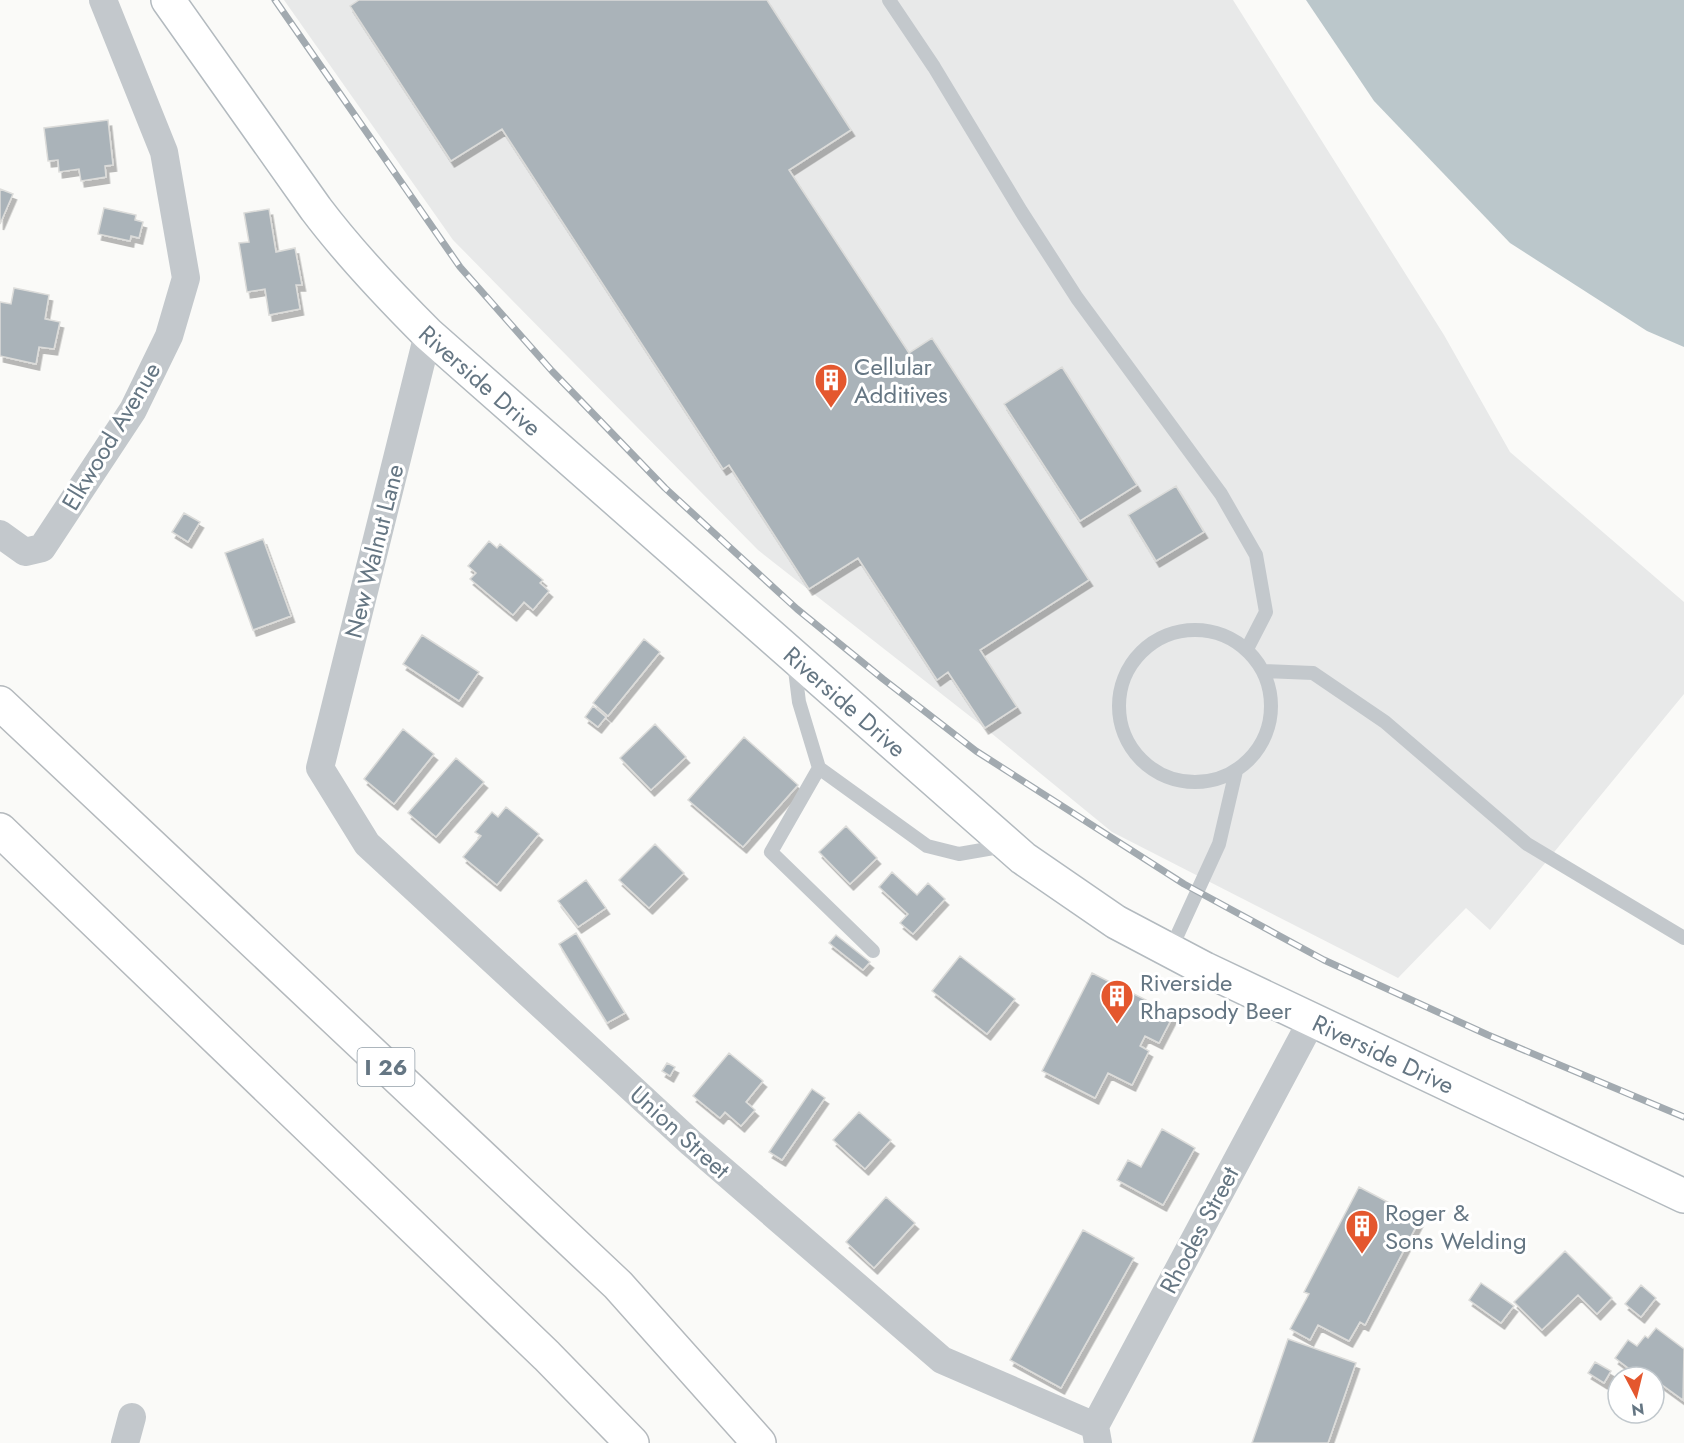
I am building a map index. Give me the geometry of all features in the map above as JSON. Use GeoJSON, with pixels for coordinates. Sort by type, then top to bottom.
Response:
{"type":"FeatureCollection","features":[{"type":"Feature","properties":{"kind":"main road","name":"Riverside Drive"},"geometry":{"type":"LineString","coordinates":[[168,0],[316,209],[371,277],[428,334],[1023,858],[1116,921],[1205,969],[1684,1196]]}},
{"type":"Feature","properties":{"kind":"main road","name":"I 26"},"geometry":{"type":"LineString","coordinates":[[0,703],[618,1285],[759,1443]]}},
{"type":"Feature","properties":{"kind":"main road"},"geometry":{"type":"LineString","coordinates":[[0,830],[547,1356],[632,1443]]}},
{"type":"Feature","properties":{"kind":"street","name":"Elkwood Avenue"},"geometry":{"type":"LineString","coordinates":[[0,534],[26,552],[42,548],[133,410],[169,336],[186,278],[164,152],[103,0]]}},
{"type":"Feature","properties":{"kind":"street","name":"New Walnut Lane"},"geometry":{"type":"LineString","coordinates":[[320,768],[428,334]]}},
{"type":"Feature","properties":{"kind":"street","name":"Union Street"},"geometry":{"type":"LineString","coordinates":[[320,768],[367,844],[691,1143],[942,1360],[1096,1435]]}},
{"type":"Feature","properties":{"kind":"street","name":"Rhodes Street"},"geometry":{"type":"LineString","coordinates":[[1096,1435],[1312,1020]]}},
{"type":"Feature","properties":{"kind":"lane"},"geometry":{"type":"LineString","coordinates":[[889,0],[934,67],[1021,211],[1077,298],[1221,494],[1256,555],[1266,612],[1247,649]]}},
{"type":"Feature","properties":{"kind":"lane"},"geometry":{"type":"LineString","coordinates":[[1196,628],[1223,634],[1247,649],[1265,671],[1272,698],[1270,727],[1257,752],[1236,771],[1210,781],[1181,782],[1155,771],[1134,752],[1121,727],[1118,699],[1126,672],[1143,649],[1167,634],[1196,628]]}},
{"type":"Feature","properties":{"kind":"lane"},"geometry":{"type":"LineString","coordinates":[[793,657],[799,702],[819,768],[927,846],[960,854],[1008,845]]}},
{"type":"Feature","properties":{"kind":"lane"},"geometry":{"type":"LineString","coordinates":[[1265,671],[1313,673],[1384,722],[1527,844],[1684,938]]}},
{"type":"Feature","properties":{"kind":"lane"},"geometry":{"type":"LineString","coordinates":[[819,768],[771,852],[873,951]]}},
{"type":"Feature","properties":{"kind":"lane"},"geometry":{"type":"LineString","coordinates":[[1170,951],[1219,844],[1236,771]]}},
{"type":"Feature","properties":{"kind":"shaded area"},"geometry":{"type":"Polygon","coordinates":[[[284,0],[1233,0],[1444,335],[1510,452],[1684,602],[1684,694],[1490,930],[1466,908],[1398,978],[1112,832],[985,728],[758,550],[453,240],[284,0]]]}},
{"type":"Feature","properties":{"kind":"shaded area"},"geometry":{"type":"Polygon","coordinates":[[[1306,0],[1684,0],[1684,347],[1647,331],[1510,243],[1374,101],[1306,0]]]}},
{"type":"Feature","properties":{"kind":"building","name":"Cellular Additives"},"geometry":{"type":"Polygon","coordinates":[[[359,0],[767,0],[851,130],[789,170],[909,353],[932,338],[1089,580],[980,650],[1017,707],[985,728],[948,672],[937,680],[858,558],[809,589],[729,465],[723,469],[502,129],[451,161],[350,6],[359,0]]]}},
{"type":"Feature","properties":{"kind":"building"},"geometry":{"type":"Polygon","coordinates":[[[108,120],[113,165],[105,166],[106,177],[81,181],[79,169],[59,172],[58,160],[48,161],[44,128],[108,120]]]}},
{"type":"Feature","properties":{"kind":"building"},"geometry":{"type":"Polygon","coordinates":[[[0,189],[13,194],[0,224],[0,189]]]}},
{"type":"Feature","properties":{"kind":"building"},"geometry":{"type":"Polygon","coordinates":[[[104,208],[136,215],[135,220],[143,222],[139,238],[131,236],[130,241],[98,234],[104,208]]]}},
{"type":"Feature","properties":{"kind":"building"},"geometry":{"type":"Polygon","coordinates":[[[269,209],[276,252],[295,248],[302,285],[296,285],[300,309],[269,315],[265,289],[247,292],[239,243],[249,242],[244,213],[269,209]]]}},
{"type":"Feature","properties":{"kind":"building"},"geometry":{"type":"Polygon","coordinates":[[[14,288],[49,295],[45,319],[60,322],[54,349],[39,347],[36,364],[0,356],[0,302],[11,304],[14,288]]]}},
{"type":"Feature","properties":{"kind":"building"},"geometry":{"type":"Polygon","coordinates":[[[1062,367],[1137,485],[1080,521],[1004,404],[1062,367]]]}},
{"type":"Feature","properties":{"kind":"building"},"geometry":{"type":"Polygon","coordinates":[[[1176,486],[1204,532],[1156,561],[1128,515],[1176,486]]]}},
{"type":"Feature","properties":{"kind":"building"},"geometry":{"type":"Polygon","coordinates":[[[184,513],[200,522],[188,542],[172,532],[184,513]]]}},
{"type":"Feature","properties":{"kind":"building"},"geometry":{"type":"Polygon","coordinates":[[[263,539],[291,616],[253,630],[225,553],[263,539]]]}},
{"type":"Feature","properties":{"kind":"building"},"geometry":{"type":"Polygon","coordinates":[[[489,541],[497,548],[500,544],[543,580],[540,583],[549,591],[533,610],[524,602],[513,615],[470,579],[476,573],[468,566],[489,541]]]}},
{"type":"Feature","properties":{"kind":"building"},"geometry":{"type":"Polygon","coordinates":[[[422,635],[479,672],[459,701],[403,664],[422,635]]]}},
{"type":"Feature","properties":{"kind":"building"},"geometry":{"type":"Polygon","coordinates":[[[644,639],[660,652],[608,716],[593,703],[644,639]]]}},
{"type":"Feature","properties":{"kind":"building"},"geometry":{"type":"Polygon","coordinates":[[[593,706],[606,717],[598,727],[585,717],[593,706]]]}},
{"type":"Feature","properties":{"kind":"building"},"geometry":{"type":"Polygon","coordinates":[[[655,724],[686,757],[651,790],[620,758],[655,724]]]}},
{"type":"Feature","properties":{"kind":"building"},"geometry":{"type":"Polygon","coordinates":[[[403,729],[434,754],[394,804],[364,779],[403,729]]]}},
{"type":"Feature","properties":{"kind":"building"},"geometry":{"type":"Polygon","coordinates":[[[744,737],[798,785],[743,847],[688,800],[744,737]]]}},
{"type":"Feature","properties":{"kind":"building"},"geometry":{"type":"Polygon","coordinates":[[[456,758],[484,782],[436,837],[408,813],[456,758]]]}},
{"type":"Feature","properties":{"kind":"building"},"geometry":{"type":"Polygon","coordinates":[[[506,807],[539,834],[497,885],[463,857],[481,836],[475,832],[492,812],[498,817],[506,807]]]}},
{"type":"Feature","properties":{"kind":"building"},"geometry":{"type":"Polygon","coordinates":[[[846,826],[877,858],[850,884],[819,852],[846,826]]]}},
{"type":"Feature","properties":{"kind":"building"},"geometry":{"type":"Polygon","coordinates":[[[655,844],[684,873],[649,908],[619,880],[655,844]]]}},
{"type":"Feature","properties":{"kind":"building"},"geometry":{"type":"Polygon","coordinates":[[[892,872],[917,895],[928,883],[945,899],[913,934],[900,923],[908,914],[879,887],[892,872]]]}},
{"type":"Feature","properties":{"kind":"building"},"geometry":{"type":"Polygon","coordinates":[[[586,880],[606,908],[578,927],[558,901],[586,880]]]}},
{"type":"Feature","properties":{"kind":"building"},"geometry":{"type":"Polygon","coordinates":[[[576,933],[625,1013],[607,1023],[559,944],[576,933]]]}},
{"type":"Feature","properties":{"kind":"building"},"geometry":{"type":"Polygon","coordinates":[[[836,935],[870,962],[863,970],[829,943],[836,935]]]}},
{"type":"Feature","properties":{"kind":"building"},"geometry":{"type":"Polygon","coordinates":[[[960,956],[1015,999],[987,1034],[932,991],[960,956]]]}},
{"type":"Feature","properties":{"kind":"building","name":"Riverside Rhapsody Beer"},"geometry":{"type":"Polygon","coordinates":[[[1092,973],[1174,1014],[1159,1043],[1145,1036],[1140,1046],[1149,1051],[1132,1085],[1108,1073],[1095,1098],[1042,1071],[1092,973]]]}},
{"type":"Feature","properties":{"kind":"building"},"geometry":{"type":"Polygon","coordinates":[[[729,1053],[763,1081],[746,1102],[755,1110],[741,1126],[725,1112],[720,1118],[693,1096],[729,1053]]]}},
{"type":"Feature","properties":{"kind":"building"},"geometry":{"type":"Polygon","coordinates":[[[667,1063],[675,1067],[670,1076],[662,1071],[667,1063]]]}},
{"type":"Feature","properties":{"kind":"building"},"geometry":{"type":"Polygon","coordinates":[[[812,1089],[825,1098],[782,1160],[769,1152],[812,1089]]]}},
{"type":"Feature","properties":{"kind":"building"},"geometry":{"type":"Polygon","coordinates":[[[859,1112],[891,1140],[865,1169],[833,1140],[859,1112]]]}},
{"type":"Feature","properties":{"kind":"building"},"geometry":{"type":"Polygon","coordinates":[[[1162,1129],[1195,1148],[1163,1205],[1117,1180],[1128,1160],[1141,1167],[1162,1129]]]}},
{"type":"Feature","properties":{"kind":"building","name":"Roger & Sons Welding"},"geometry":{"type":"Polygon","coordinates":[[[1359,1187],[1420,1219],[1365,1325],[1360,1322],[1349,1341],[1318,1325],[1310,1340],[1290,1329],[1309,1294],[1304,1292],[1359,1187]]]}},
{"type":"Feature","properties":{"kind":"building"},"geometry":{"type":"Polygon","coordinates":[[[886,1197],[915,1223],[874,1268],[846,1242],[886,1197]]]}},
{"type":"Feature","properties":{"kind":"building"},"geometry":{"type":"Polygon","coordinates":[[[1083,1230],[1134,1258],[1061,1388],[1010,1360],[1083,1230]]]}},
{"type":"Feature","properties":{"kind":"building"},"geometry":{"type":"Polygon","coordinates":[[[1565,1251],[1612,1298],[1597,1314],[1578,1295],[1542,1330],[1514,1302],[1565,1251]]]}},
{"type":"Feature","properties":{"kind":"building"},"geometry":{"type":"Polygon","coordinates":[[[1481,1283],[1514,1306],[1501,1323],[1469,1300],[1481,1283]]]}},
{"type":"Feature","properties":{"kind":"building"},"geometry":{"type":"Polygon","coordinates":[[[1641,1285],[1656,1298],[1641,1317],[1625,1304],[1641,1285]]]}},
{"type":"Feature","properties":{"kind":"building"},"geometry":{"type":"Polygon","coordinates":[[[1656,1328],[1684,1349],[1683,1400],[1666,1388],[1666,1365],[1624,1365],[1615,1358],[1628,1340],[1637,1346],[1645,1336],[1648,1338],[1656,1328]]]}},
{"type":"Feature","properties":{"kind":"building"},"geometry":{"type":"Polygon","coordinates":[[[1288,1339],[1356,1363],[1328,1443],[1252,1443],[1288,1339]]]}},
{"type":"Feature","properties":{"kind":"building"},"geometry":{"type":"Polygon","coordinates":[[[1595,1362],[1606,1368],[1606,1380],[1604,1383],[1588,1373],[1595,1362]]]}},
{"type":"Feature","properties":{"kind":"railway"},"geometry":{"type":"LineString","coordinates":[[275,0],[460,267],[552,371],[665,488],[797,609],[883,679],[976,751],[1184,884],[1324,960],[1488,1035],[1684,1117]]}},
{"type":"Feature","properties":{"kind":"place","name":"Cellular Additives"},"geometry":{"type":"Point","coordinates":[831,409]}},
{"type":"Feature","properties":{"kind":"place","name":"Riverside Rhapsody Beer"},"geometry":{"type":"Point","coordinates":[1117,1025]}},
{"type":"Feature","properties":{"kind":"place","name":"Roger & Sons Welding"},"geometry":{"type":"Point","coordinates":[1362,1255]}}]}
